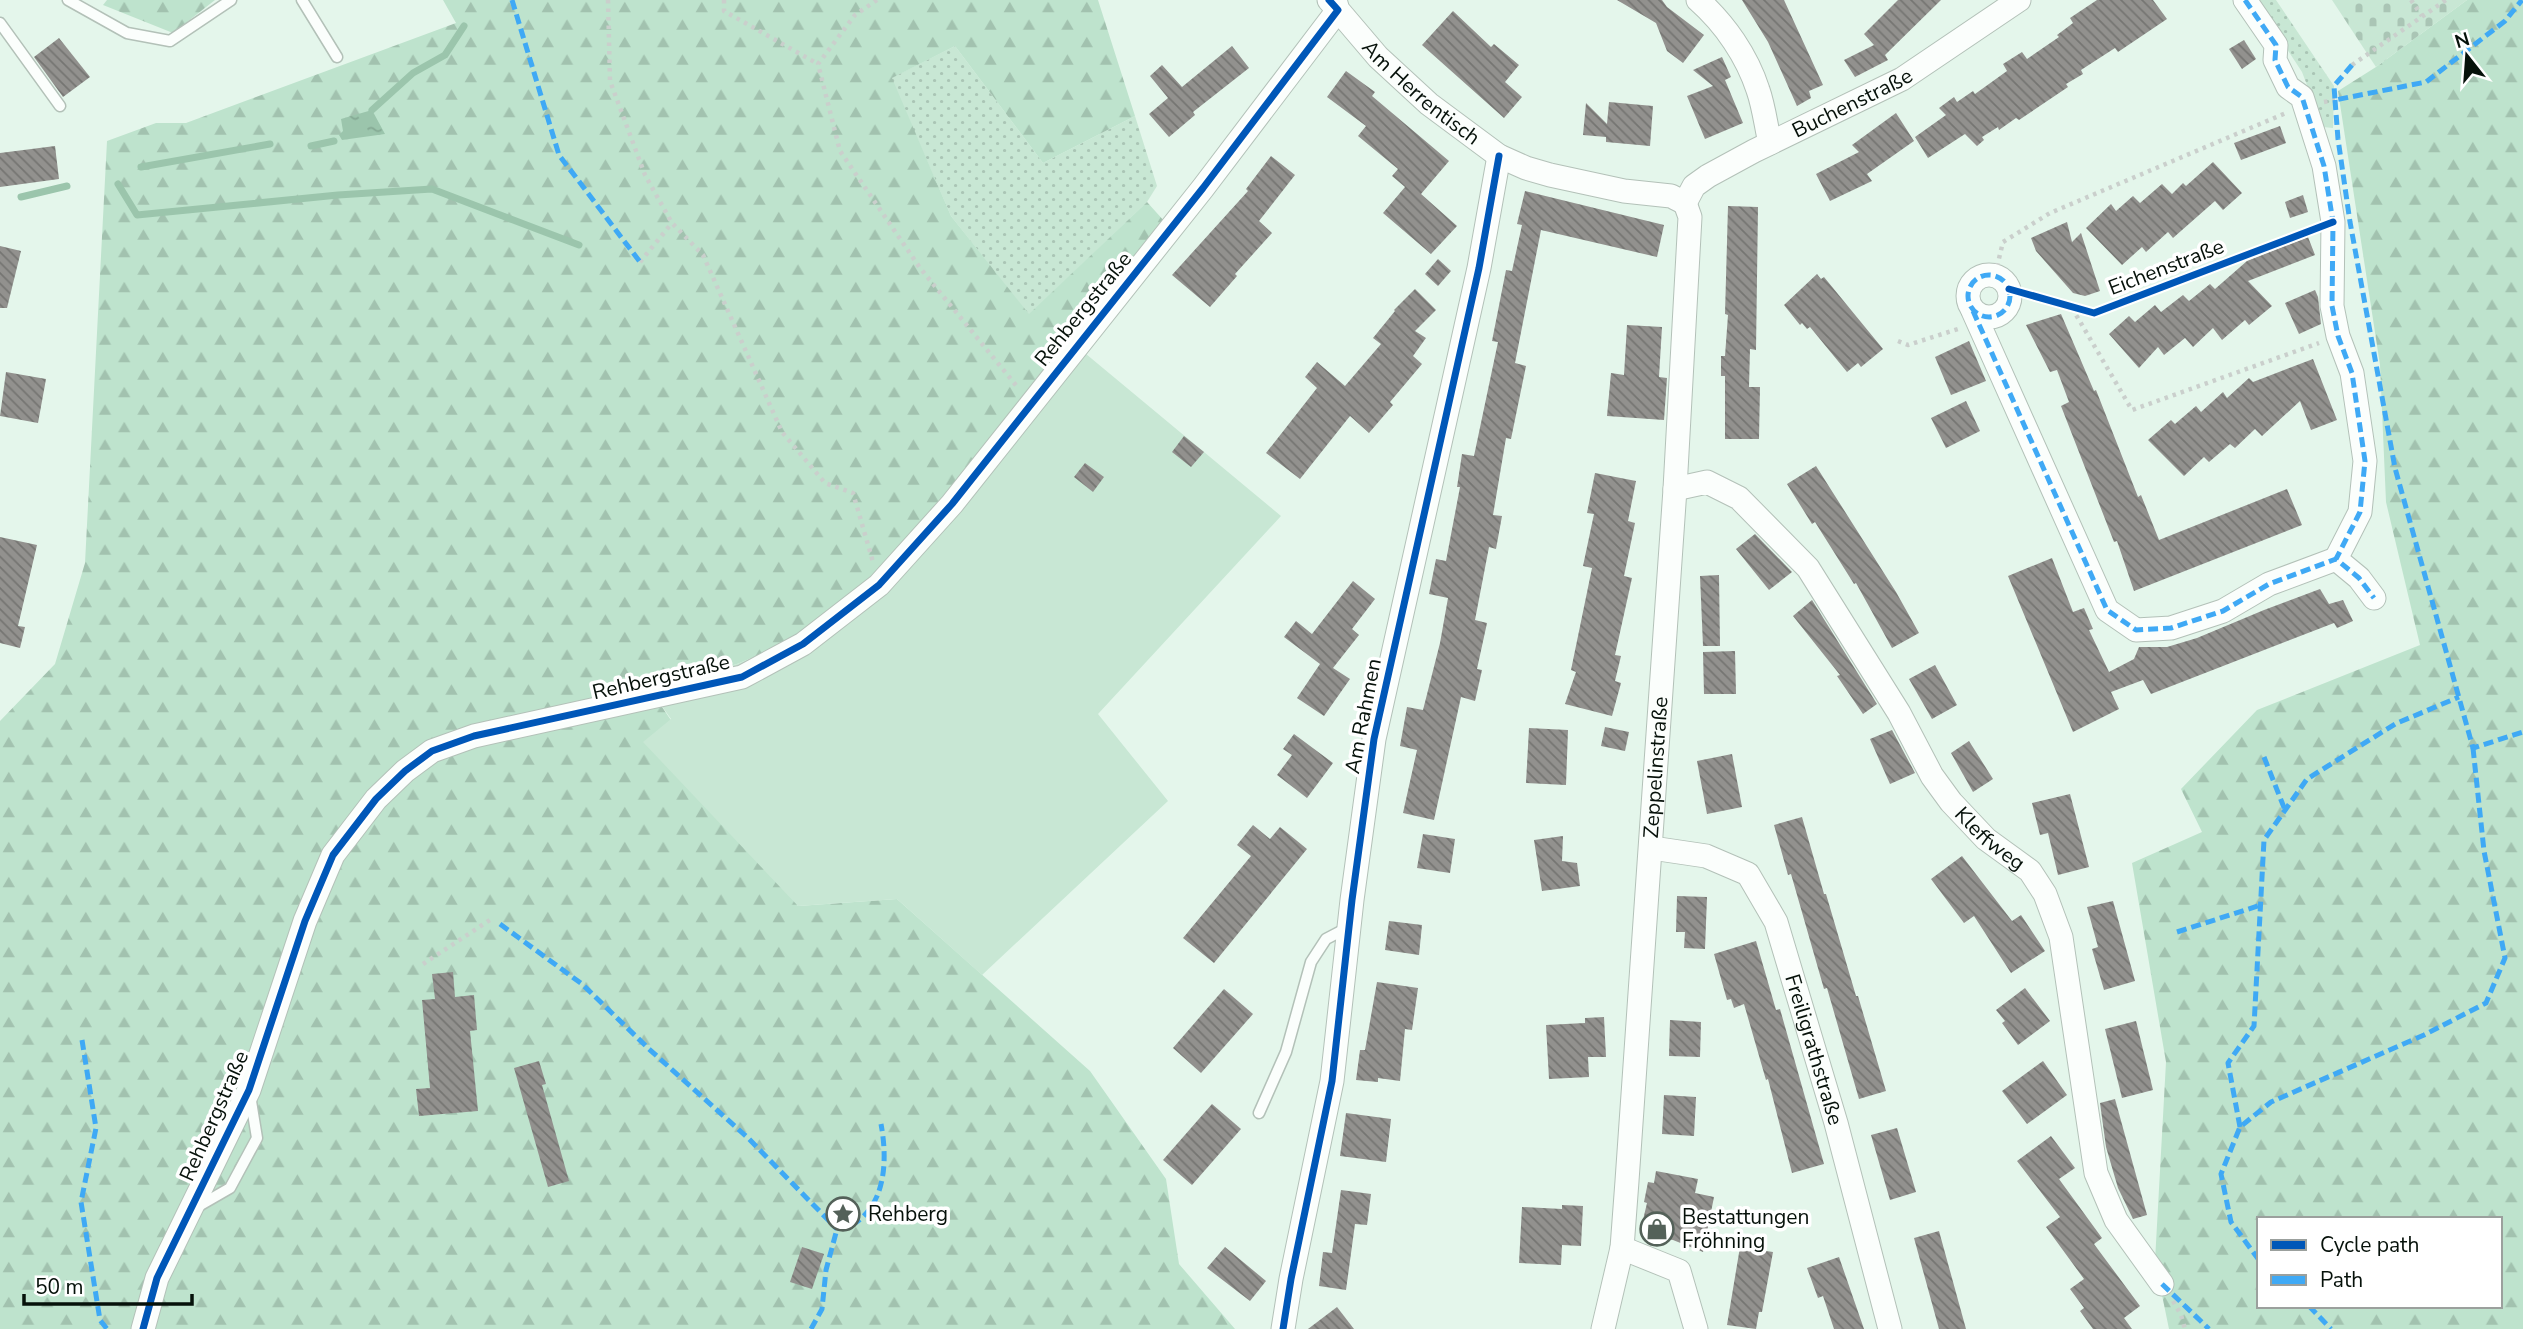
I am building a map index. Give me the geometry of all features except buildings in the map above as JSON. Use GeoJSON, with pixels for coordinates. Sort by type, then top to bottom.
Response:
{"type":"FeatureCollection","features":[{"type":"Feature","properties":{"kind":"street"},"geometry":{"type":"LineString","coordinates":[[1698,0],[1712,12],[1737,45],[1759,90],[1770,144]]}},
{"type":"Feature","properties":{"kind":"street","name":"Buchenstraße"},"geometry":{"type":"LineString","coordinates":[[1685,203],[1694,186],[1708,176],[1902,79],[2019,0]]}},
{"type":"Feature","properties":{"kind":"street"},"geometry":{"type":"LineString","coordinates":[[1967,319],[2001,313],[2009,302],[2002,282],[1981,276],[1970,285],[1967,319],[2107,610],[2136,630],[2171,628],[2223,611],[2269,584],[2336,559],[2360,512],[2365,461],[2352,373],[2338,336],[2332,306],[2333,222],[2324,166],[2302,97],[2288,87],[2275,60],[2276,46],[2245,0]]}},
{"type":"Feature","properties":{"kind":"street","name":"Am Herrentisch"},"geometry":{"type":"LineString","coordinates":[[1334,3],[1378,57],[1429,104],[1499,156],[1550,175],[1624,191],[1671,196],[1685,203]]}},
{"type":"Feature","properties":{"kind":"street","name":"Rehbergstraße"},"geometry":{"type":"LineString","coordinates":[[143,1329],[157,1278],[249,1090],[305,921],[333,855],[376,799],[405,771],[432,751],[474,736],[742,677],[803,644],[879,585],[953,504],[1203,188],[1334,3]]}},
{"type":"Feature","properties":{"kind":"street","name":"Am Rahmen"},"geometry":{"type":"LineString","coordinates":[[1283,1329],[1332,1081],[1374,738],[1479,268],[1499,156]]}},
{"type":"Feature","properties":{"kind":"street","name":"Zeppelinstraße"},"geometry":{"type":"LineString","coordinates":[[1603,1329],[1622,1248],[1675,489],[1690,217],[1685,203]]}},
{"type":"Feature","properties":{"kind":"street","name":"Kleffweg"},"geometry":{"type":"LineString","coordinates":[[1675,489],[1707,482],[1739,498],[1808,568],[1899,713],[1932,776],[1951,802],[1986,839],[2030,871],[2045,894],[2061,937],[2096,1173],[2116,1220],[2162,1284]]}},
{"type":"Feature","properties":{"kind":"street"},"geometry":{"type":"LineString","coordinates":[[2336,559],[2374,598]]}},
{"type":"Feature","properties":{"kind":"street","name":"Freiligrathstraße"},"geometry":{"type":"LineString","coordinates":[[1651,848],[1706,856],[1748,874],[1776,922],[1836,1123],[1890,1329]]}},
{"type":"Feature","properties":{"kind":"street"},"geometry":{"type":"LineString","coordinates":[[1622,1248],[1679,1271],[1696,1329]]}},
{"type":"Feature","properties":{"kind":"lane"},"geometry":{"type":"LineString","coordinates":[[68,0],[127,33],[170,41],[231,0]]}},
{"type":"Feature","properties":{"kind":"lane"},"geometry":{"type":"LineString","coordinates":[[302,0],[337,57]]}},
{"type":"Feature","properties":{"kind":"lane"},"geometry":{"type":"LineString","coordinates":[[0,23],[60,106]]}},
{"type":"Feature","properties":{"kind":"lane"},"geometry":{"type":"LineString","coordinates":[[1259,1113],[1286,1052],[1311,961],[1326,939],[1349,927]]}},
{"type":"Feature","properties":{"kind":"path"},"geometry":{"type":"LineString","coordinates":[[608,0],[610,81],[645,175],[672,223],[703,256],[782,432],[825,483],[853,493],[879,585]]}},
{"type":"Feature","properties":{"kind":"path"},"geometry":{"type":"LineString","coordinates":[[724,0],[724,11],[818,64],[841,151],[920,268],[1031,403]]}},
{"type":"Feature","properties":{"kind":"path"},"geometry":{"type":"LineString","coordinates":[[818,64],[855,15],[877,0]]}},
{"type":"Feature","properties":{"kind":"path"},"geometry":{"type":"LineString","coordinates":[[2411,0],[2422,16]]}},
{"type":"Feature","properties":{"kind":"path"},"geometry":{"type":"LineString","coordinates":[[2352,65],[2446,0]]}},
{"type":"Feature","properties":{"kind":"path"},"geometry":{"type":"LineString","coordinates":[[2002,282],[2003,242],[2050,213],[2304,105],[2335,100]]}},
{"type":"Feature","properties":{"kind":"path"},"geometry":{"type":"LineString","coordinates":[[640,262],[672,223]]}},
{"type":"Feature","properties":{"kind":"path"},"geometry":{"type":"LineString","coordinates":[[2072,308],[2132,410],[2338,336]]}},
{"type":"Feature","properties":{"kind":"path"},"geometry":{"type":"LineString","coordinates":[[1898,341],[1908,345],[1967,319]]}},
{"type":"Feature","properties":{"kind":"path"},"geometry":{"type":"LineString","coordinates":[[423,964],[493,918]]}},
{"type":"Feature","properties":{"kind":"path"},"geometry":{"type":"LineString","coordinates":[[2162,1284],[2181,1315],[2185,1329]]}},
{"type":"Feature","properties":{"kind":"green space"},"geometry":{"type":"Polygon","coordinates":[[[107,0],[215,0],[173,33],[103,5],[107,0]]]}},
{"type":"Feature","properties":{"kind":"green space"},"geometry":{"type":"Polygon","coordinates":[[[443,0],[1098,0],[1135,116],[1043,163],[955,46],[892,78],[951,216],[1029,314],[1147,202],[1165,222],[898,559],[797,639],[737,664],[649,688],[798,906],[897,899],[1090,1071],[1166,1179],[1179,1264],[1235,1329],[0,1329],[0,721],[55,664],[85,563],[107,141],[156,123],[186,123],[456,23],[443,0]]]}},
{"type":"Feature","properties":{"kind":"green space"},"geometry":{"type":"Polygon","coordinates":[[[2255,0],[2276,0],[2334,86],[2333,128],[2323,127],[2302,72],[2255,0]]]}},
{"type":"Feature","properties":{"kind":"green space"},"geometry":{"type":"Polygon","coordinates":[[[2332,0],[2467,0],[2376,67],[2332,0]]]}},
{"type":"Feature","properties":{"kind":"green space"},"geometry":{"type":"Polygon","coordinates":[[[2467,0],[2523,0],[2523,1329],[2169,1329],[2155,1261],[2166,1062],[2132,863],[2202,832],[2181,789],[2257,710],[2420,645],[2386,502],[2380,365],[2338,91],[2376,67],[2467,0]]]}},
{"type":"Feature","properties":{"kind":"green space"},"geometry":{"type":"Polygon","coordinates":[[[955,46],[1043,163],[1135,116],[1157,186],[1147,202],[1029,315],[951,216],[891,78],[955,46]]]}},
{"type":"Feature","properties":{"kind":"green space"},"geometry":{"type":"Polygon","coordinates":[[[1074,344],[1281,516],[1098,714],[1168,801],[982,975],[897,899],[798,906],[643,742],[671,719],[649,688],[737,664],[797,639],[898,559],[1074,344]]]}},
{"type":"Feature","properties":{"kind":"water"},"geometry":{"type":"Polygon","coordinates":[[[372,110],[385,134],[342,140],[339,135],[343,131],[341,119],[372,110]]]}},
{"type":"Feature","properties":{"kind":"waterway"},"geometry":{"type":"LineString","coordinates":[[372,110],[413,73],[445,55],[464,26]]}},
{"type":"Feature","properties":{"kind":"waterway"},"geometry":{"type":"LineString","coordinates":[[311,146],[334,141]]}},
{"type":"Feature","properties":{"kind":"waterway"},"geometry":{"type":"LineString","coordinates":[[141,167],[270,144]]}},
{"type":"Feature","properties":{"kind":"waterway"},"geometry":{"type":"LineString","coordinates":[[118,184],[137,215],[338,195],[432,189],[579,245]]}},
{"type":"Feature","properties":{"kind":"waterway"},"geometry":{"type":"LineString","coordinates":[[21,197],[67,186]]}},
{"type":"Feature","properties":{"kind":"marked path"},"geometry":{"type":"LineString","coordinates":[[512,0],[559,155],[640,262]]}},
{"type":"Feature","properties":{"kind":"marked path"},"geometry":{"type":"LineString","coordinates":[[2245,0],[2276,45],[2275,60],[2288,87],[2302,97],[2324,166],[2333,222],[2332,306],[2338,336],[2352,373],[2365,461],[2360,512],[2336,559],[2359,578],[2374,598]]}},
{"type":"Feature","properties":{"kind":"marked path"},"geometry":{"type":"LineString","coordinates":[[2352,65],[2334,86],[2335,100],[2426,82],[2505,21],[2522,0]]}},
{"type":"Feature","properties":{"kind":"marked path"},"geometry":{"type":"LineString","coordinates":[[2335,100],[2350,222],[2395,468],[2473,748],[2523,732]]}},
{"type":"Feature","properties":{"kind":"marked path"},"geometry":{"type":"LineString","coordinates":[[1989,275],[2004,281],[2010,296],[2004,311],[1989,317],[1974,311],[1968,296],[1974,281],[1989,275]]}},
{"type":"Feature","properties":{"kind":"marked path"},"geometry":{"type":"LineString","coordinates":[[1973,311],[2107,610],[2136,630],[2171,628],[2223,611],[2269,584],[2336,559]]}},
{"type":"Feature","properties":{"kind":"marked path"},"geometry":{"type":"LineString","coordinates":[[2240,1127],[2228,1063],[2254,1026],[2264,840],[2307,779],[2395,724],[2459,697]]}},
{"type":"Feature","properties":{"kind":"marked path"},"geometry":{"type":"LineString","coordinates":[[2257,1257],[2231,1222],[2221,1174],[2240,1127],[2271,1102],[2424,1035],[2486,1003],[2505,958],[2484,851],[2473,748]]}},
{"type":"Feature","properties":{"kind":"marked path"},"geometry":{"type":"LineString","coordinates":[[2264,757],[2285,810]]}},
{"type":"Feature","properties":{"kind":"marked path"},"geometry":{"type":"LineString","coordinates":[[2177,932],[2261,905]]}},
{"type":"Feature","properties":{"kind":"marked path"},"geometry":{"type":"LineString","coordinates":[[500,924],[582,984],[748,1138],[837,1229]]}},
{"type":"Feature","properties":{"kind":"marked path"},"geometry":{"type":"LineString","coordinates":[[82,1040],[96,1128],[81,1202],[100,1320],[107,1329]]}},
{"type":"Feature","properties":{"kind":"marked path"},"geometry":{"type":"LineString","coordinates":[[837,1229],[858,1221],[875,1201],[883,1176],[881,1124]]}},
{"type":"Feature","properties":{"kind":"marked path"},"geometry":{"type":"LineString","coordinates":[[811,1329],[822,1309],[826,1270],[837,1229]]}},
{"type":"Feature","properties":{"kind":"marked path"},"geometry":{"type":"LineString","coordinates":[[2162,1284],[2209,1329]]}},
{"type":"Feature","properties":{"kind":"marked path"},"geometry":{"type":"LineString","coordinates":[[2311,1308],[2331,1329]]}},
{"type":"Feature","properties":{"kind":"cycle path"},"geometry":{"type":"LineString","coordinates":[[143,1329],[157,1278],[249,1090],[305,921],[333,855],[376,799],[405,771],[432,751],[474,736],[742,677],[803,644],[879,585],[952,504],[1203,188],[1338,10],[1329,0]]}},
{"type":"Feature","properties":{"kind":"cycle path"},"geometry":{"type":"LineString","coordinates":[[1283,1329],[1332,1081],[1352,900],[1374,739],[1479,268],[1499,156]]}},
{"type":"Feature","properties":{"kind":"cycle path","name":"Eichenstraße"},"geometry":{"type":"LineString","coordinates":[[2009,289],[2094,313],[2333,222]]}},
{"type":"Feature","properties":{"kind":"place","name":"Rehberg"},"geometry":{"type":"Point","coordinates":[843,1214]}},
{"type":"Feature","properties":{"kind":"place","name":"Bestattungen Fröhning"},"geometry":{"type":"Point","coordinates":[1657,1229]}}]}
